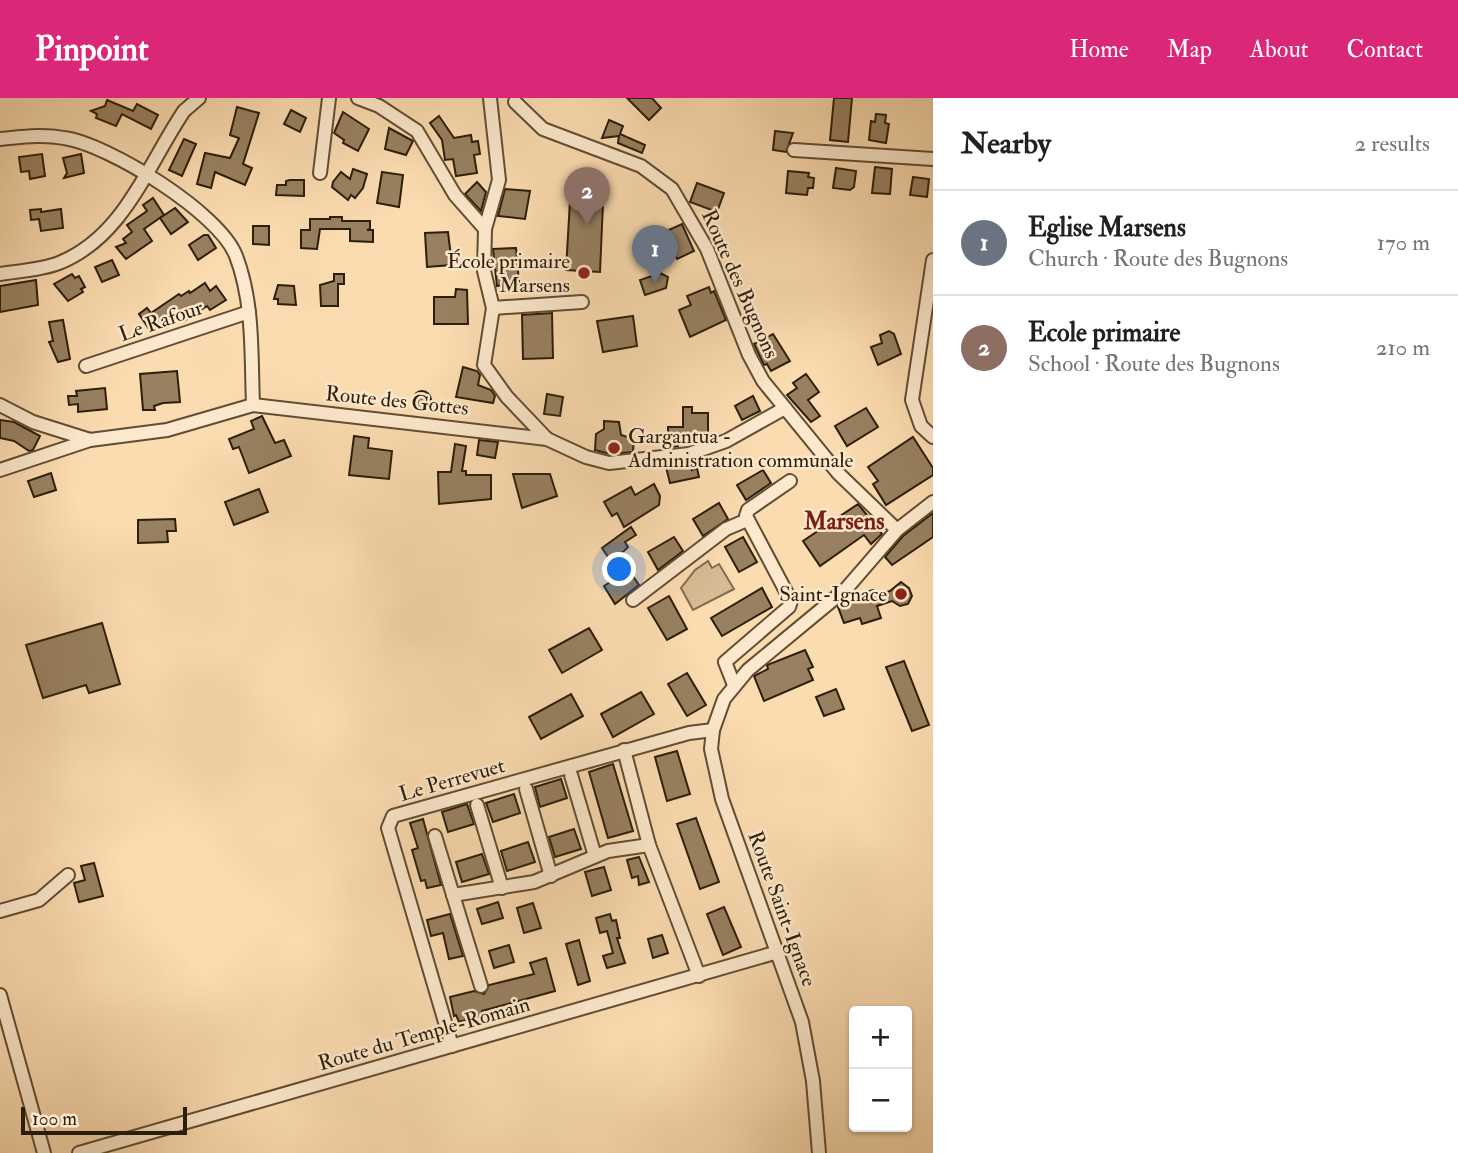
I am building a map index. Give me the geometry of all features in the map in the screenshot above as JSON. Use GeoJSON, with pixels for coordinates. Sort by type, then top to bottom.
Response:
{"type":"FeatureCollection","features":[{"type":"Feature","properties":{"kind":"street"},"geometry":{"type":"LineString","coordinates":[[0,274],[56,264],[82,252],[108,233],[184,111],[199,98]]}},
{"type":"Feature","properties":{"kind":"street"},"geometry":{"type":"LineString","coordinates":[[320,173],[329,98]]}},
{"type":"Feature","properties":{"kind":"street"},"geometry":{"type":"LineString","coordinates":[[358,98],[379,106],[417,131],[455,195],[485,229]]}},
{"type":"Feature","properties":{"kind":"street"},"geometry":{"type":"LineString","coordinates":[[490,98],[499,180],[485,229],[484,271],[493,308],[484,365],[507,397],[547,439]]}},
{"type":"Feature","properties":{"kind":"street","name":"Route des Bugnons"},"geometry":{"type":"LineString","coordinates":[[513,99],[542,129],[641,166],[673,189],[707,249],[749,355],[763,381],[838,473],[897,530]]}},
{"type":"Feature","properties":{"kind":"street"},"geometry":{"type":"LineString","coordinates":[[0,139],[38,135],[95,145],[187,201],[218,229],[236,253],[249,312],[253,405]]}},
{"type":"Feature","properties":{"kind":"street"},"geometry":{"type":"LineString","coordinates":[[794,150],[933,159]]}},
{"type":"Feature","properties":{"kind":"street"},"geometry":{"type":"LineString","coordinates":[[933,260],[912,400],[921,426],[933,437]]}},
{"type":"Feature","properties":{"kind":"street"},"geometry":{"type":"LineString","coordinates":[[493,308],[582,302]]}},
{"type":"Feature","properties":{"kind":"street","name":"Le Rafour"},"geometry":{"type":"LineString","coordinates":[[86,366],[249,312]]}},
{"type":"Feature","properties":{"kind":"street","name":"Route des Gottes"},"geometry":{"type":"LineString","coordinates":[[0,405],[33,422],[90,440],[167,430],[253,405],[547,439],[586,457],[609,463],[689,454],[726,441],[785,408]]}},
{"type":"Feature","properties":{"kind":"street"},"geometry":{"type":"LineString","coordinates":[[0,470],[90,440]]}},
{"type":"Feature","properties":{"kind":"street"},"geometry":{"type":"LineString","coordinates":[[734,685],[725,662],[789,607],[791,601],[747,520],[748,510],[790,481]]}},
{"type":"Feature","properties":{"kind":"street","name":"Route Saint-Ignace"},"geometry":{"type":"LineString","coordinates":[[819,1153],[809,1051],[778,952],[722,799],[711,749],[713,730],[723,699],[734,685],[846,589],[897,530],[933,502]]}},
{"type":"Feature","properties":{"kind":"street"},"geometry":{"type":"LineString","coordinates":[[633,600],[726,529],[747,520]]}},
{"type":"Feature","properties":{"kind":"street","name":"Le Perrevuet"},"geometry":{"type":"LineString","coordinates":[[452,1046],[388,828],[393,816],[624,750],[689,733],[713,730]]}},
{"type":"Feature","properties":{"kind":"street"},"geometry":{"type":"LineString","coordinates":[[624,750],[649,845],[699,976]]}},
{"type":"Feature","properties":{"kind":"street"},"geometry":{"type":"LineString","coordinates":[[571,775],[595,856]]}},
{"type":"Feature","properties":{"kind":"street"},"geometry":{"type":"LineString","coordinates":[[526,789],[551,876]]}},
{"type":"Feature","properties":{"kind":"street"},"geometry":{"type":"LineString","coordinates":[[477,805],[502,888]]}},
{"type":"Feature","properties":{"kind":"street"},"geometry":{"type":"LineString","coordinates":[[435,836],[481,985]]}},
{"type":"Feature","properties":{"kind":"street"},"geometry":{"type":"LineString","coordinates":[[453,895],[502,888],[551,876],[595,856],[626,847],[649,845]]}},
{"type":"Feature","properties":{"kind":"street"},"geometry":{"type":"LineString","coordinates":[[0,911],[38,900],[68,874]]}},
{"type":"Feature","properties":{"kind":"street","name":"Route du Temple-Romain"},"geometry":{"type":"LineString","coordinates":[[79,1153],[778,952]]}},
{"type":"Feature","properties":{"kind":"street"},"geometry":{"type":"LineString","coordinates":[[0,995],[44,1153]]}},
{"type":"Feature","properties":{"kind":"shaded area"},"geometry":{"type":"Polygon","coordinates":[[[708,561],[712,568],[719,564],[734,589],[693,610],[681,588],[695,570],[708,561]]]}},
{"type":"Feature","properties":{"kind":"building"},"geometry":{"type":"Polygon","coordinates":[[[627,98],[652,98],[661,108],[649,120],[627,98]]]}},
{"type":"Feature","properties":{"kind":"building"},"geometry":{"type":"Polygon","coordinates":[[[834,98],[852,98],[848,142],[830,140],[834,98]]]}},
{"type":"Feature","properties":{"kind":"building"},"geometry":{"type":"Polygon","coordinates":[[[107,100],[133,111],[137,104],[158,115],[151,129],[122,114],[116,126],[96,118],[97,114],[91,111],[105,106],[107,100]]]}},
{"type":"Feature","properties":{"kind":"building"},"geometry":{"type":"Polygon","coordinates":[[[237,107],[259,113],[243,164],[252,168],[245,185],[215,172],[211,188],[197,184],[205,153],[230,158],[239,138],[230,135],[237,107]]]}},
{"type":"Feature","properties":{"kind":"building"},"geometry":{"type":"Polygon","coordinates":[[[291,110],[306,118],[300,132],[284,124],[291,110]]]}},
{"type":"Feature","properties":{"kind":"building"},"geometry":{"type":"Polygon","coordinates":[[[343,112],[369,129],[358,151],[343,143],[344,140],[334,133],[343,112]]]}},
{"type":"Feature","properties":{"kind":"building"},"geometry":{"type":"Polygon","coordinates":[[[876,114],[886,115],[885,123],[889,124],[886,143],[869,140],[871,121],[875,122],[876,114]]]}},
{"type":"Feature","properties":{"kind":"building"},"geometry":{"type":"Polygon","coordinates":[[[439,116],[454,138],[471,135],[472,142],[478,141],[480,154],[474,155],[477,173],[456,176],[453,159],[445,160],[442,140],[430,123],[439,116]]]}},
{"type":"Feature","properties":{"kind":"building"},"geometry":{"type":"Polygon","coordinates":[[[609,120],[623,126],[620,134],[645,145],[642,153],[618,143],[619,136],[602,138],[609,120]]]}},
{"type":"Feature","properties":{"kind":"building"},"geometry":{"type":"Polygon","coordinates":[[[389,128],[413,141],[406,155],[385,149],[389,128]]]}},
{"type":"Feature","properties":{"kind":"building"},"geometry":{"type":"Polygon","coordinates":[[[775,131],[793,133],[786,152],[773,150],[775,131]]]}},
{"type":"Feature","properties":{"kind":"building"},"geometry":{"type":"Polygon","coordinates":[[[184,139],[196,144],[182,176],[169,170],[184,139]]]}},
{"type":"Feature","properties":{"kind":"building"},"geometry":{"type":"Polygon","coordinates":[[[42,154],[45,176],[30,179],[29,171],[21,172],[19,157],[42,154]]]}},
{"type":"Feature","properties":{"kind":"building"},"geometry":{"type":"Polygon","coordinates":[[[81,154],[84,173],[64,178],[67,173],[63,158],[81,154]]]}},
{"type":"Feature","properties":{"kind":"building"},"geometry":{"type":"Polygon","coordinates":[[[875,167],[892,169],[890,194],[872,193],[875,167]]]}},
{"type":"Feature","properties":{"kind":"building"},"geometry":{"type":"Polygon","coordinates":[[[836,168],[856,171],[854,187],[850,190],[833,188],[836,168]]]}},
{"type":"Feature","properties":{"kind":"building"},"geometry":{"type":"Polygon","coordinates":[[[353,169],[367,174],[363,188],[355,198],[351,195],[348,200],[332,187],[341,172],[350,179],[353,169]]]}},
{"type":"Feature","properties":{"kind":"building"},"geometry":{"type":"Polygon","coordinates":[[[788,171],[809,173],[808,177],[814,178],[813,188],[808,188],[807,195],[786,193],[788,171]]]}},
{"type":"Feature","properties":{"kind":"building"},"geometry":{"type":"Polygon","coordinates":[[[382,172],[403,175],[399,207],[377,203],[382,172]]]}},
{"type":"Feature","properties":{"kind":"building"},"geometry":{"type":"Polygon","coordinates":[[[913,177],[929,179],[927,197],[910,195],[913,177]]]}},
{"type":"Feature","properties":{"kind":"building"},"geometry":{"type":"Polygon","coordinates":[[[304,180],[304,196],[276,195],[277,185],[286,185],[286,181],[304,180]]]}},
{"type":"Feature","properties":{"kind":"building"},"geometry":{"type":"Polygon","coordinates":[[[477,182],[486,192],[481,211],[465,194],[477,182]]]}},
{"type":"Feature","properties":{"kind":"building"},"geometry":{"type":"Polygon","coordinates":[[[697,183],[724,193],[717,212],[690,202],[697,183]]]}},
{"type":"Feature","properties":{"kind":"building"},"geometry":{"type":"Polygon","coordinates":[[[505,189],[530,191],[525,219],[498,216],[505,189]]]}},
{"type":"Feature","properties":{"kind":"building"},"geometry":{"type":"Polygon","coordinates":[[[153,198],[164,215],[144,229],[152,241],[126,259],[116,247],[126,243],[123,239],[132,232],[127,225],[147,211],[143,205],[153,198]]]}},
{"type":"Feature","properties":{"kind":"building"},"geometry":{"type":"Polygon","coordinates":[[[570,201],[603,203],[600,272],[566,270],[570,201]]]}},
{"type":"Feature","properties":{"kind":"building"},"geometry":{"type":"Polygon","coordinates":[[[175,208],[188,222],[171,234],[160,218],[175,208]]]}},
{"type":"Feature","properties":{"kind":"building"},"geometry":{"type":"Polygon","coordinates":[[[41,209],[41,212],[61,209],[63,228],[41,231],[39,219],[31,220],[30,210],[41,209]]]}},
{"type":"Feature","properties":{"kind":"building"},"geometry":{"type":"Polygon","coordinates":[[[342,217],[342,221],[370,221],[370,229],[367,230],[373,230],[373,242],[350,241],[350,229],[320,229],[317,249],[301,248],[301,230],[310,230],[310,219],[342,217]]]}},
{"type":"Feature","properties":{"kind":"building"},"geometry":{"type":"Polygon","coordinates":[[[682,224],[694,251],[677,259],[662,233],[682,224]]]}},
{"type":"Feature","properties":{"kind":"building"},"geometry":{"type":"Polygon","coordinates":[[[253,226],[269,226],[269,245],[253,244],[253,226]]]}},
{"type":"Feature","properties":{"kind":"building"},"geometry":{"type":"Polygon","coordinates":[[[448,232],[452,265],[427,267],[425,233],[448,232]]]}},
{"type":"Feature","properties":{"kind":"building"},"geometry":{"type":"Polygon","coordinates":[[[208,235],[216,248],[198,260],[189,245],[208,235]]]}},
{"type":"Feature","properties":{"kind":"building"},"geometry":{"type":"Polygon","coordinates":[[[516,248],[519,282],[497,286],[493,249],[516,248]]]}},
{"type":"Feature","properties":{"kind":"building"},"geometry":{"type":"Polygon","coordinates":[[[112,260],[119,275],[102,282],[95,267],[112,260]]]}},
{"type":"Feature","properties":{"kind":"building"},"geometry":{"type":"Polygon","coordinates":[[[660,273],[668,277],[666,288],[645,295],[640,280],[660,273]]]}},
{"type":"Feature","properties":{"kind":"building"},"geometry":{"type":"Polygon","coordinates":[[[72,274],[75,278],[79,276],[85,287],[81,289],[83,292],[68,301],[54,284],[72,274]]]}},
{"type":"Feature","properties":{"kind":"building"},"geometry":{"type":"Polygon","coordinates":[[[334,274],[344,274],[344,284],[338,284],[338,306],[321,306],[320,285],[334,281],[334,274]]]}},
{"type":"Feature","properties":{"kind":"building"},"geometry":{"type":"Polygon","coordinates":[[[36,280],[38,305],[0,312],[0,286],[36,280]]]}},
{"type":"Feature","properties":{"kind":"building"},"geometry":{"type":"Polygon","coordinates":[[[205,283],[210,291],[216,286],[226,300],[210,310],[207,306],[184,321],[182,317],[167,327],[165,323],[151,332],[139,314],[147,308],[151,313],[179,294],[181,296],[189,291],[190,293],[205,283]]]}},
{"type":"Feature","properties":{"kind":"building"},"geometry":{"type":"Polygon","coordinates":[[[278,285],[294,286],[296,305],[278,304],[278,299],[274,299],[278,285]]]}},
{"type":"Feature","properties":{"kind":"building"},"geometry":{"type":"Polygon","coordinates":[[[709,287],[711,293],[714,291],[726,320],[690,337],[679,310],[691,305],[687,296],[709,287]]]}},
{"type":"Feature","properties":{"kind":"building"},"geometry":{"type":"Polygon","coordinates":[[[456,289],[467,290],[468,324],[434,324],[434,297],[455,297],[456,289]]]}},
{"type":"Feature","properties":{"kind":"building"},"geometry":{"type":"Polygon","coordinates":[[[552,313],[553,358],[523,359],[522,315],[552,313]]]}},
{"type":"Feature","properties":{"kind":"building"},"geometry":{"type":"Polygon","coordinates":[[[633,316],[637,346],[603,352],[597,321],[633,316]]]}},
{"type":"Feature","properties":{"kind":"building"},"geometry":{"type":"Polygon","coordinates":[[[63,320],[70,359],[58,362],[49,342],[53,341],[49,322],[63,320]]]}},
{"type":"Feature","properties":{"kind":"building"},"geometry":{"type":"Polygon","coordinates":[[[889,331],[894,334],[901,354],[878,365],[871,347],[882,343],[880,335],[889,331]]]}},
{"type":"Feature","properties":{"kind":"building"},"geometry":{"type":"Polygon","coordinates":[[[773,334],[790,361],[771,371],[767,364],[764,365],[754,344],[773,334]]]}},
{"type":"Feature","properties":{"kind":"building"},"geometry":{"type":"Polygon","coordinates":[[[463,367],[477,371],[480,375],[478,385],[491,390],[495,396],[493,403],[456,397],[463,367]]]}},
{"type":"Feature","properties":{"kind":"building"},"geometry":{"type":"Polygon","coordinates":[[[177,371],[180,402],[163,403],[154,406],[155,410],[143,410],[140,374],[177,371]]]}},
{"type":"Feature","properties":{"kind":"building"},"geometry":{"type":"Polygon","coordinates":[[[806,374],[819,392],[808,400],[820,416],[811,422],[787,395],[797,388],[793,383],[806,374]]]}},
{"type":"Feature","properties":{"kind":"building"},"geometry":{"type":"Polygon","coordinates":[[[105,388],[107,409],[78,412],[78,404],[69,405],[68,396],[77,396],[76,391],[105,388]]]}},
{"type":"Feature","properties":{"kind":"building"},"geometry":{"type":"Polygon","coordinates":[[[422,391],[428,394],[431,400],[428,406],[422,409],[416,406],[413,400],[416,394],[422,391]]]}},
{"type":"Feature","properties":{"kind":"building"},"geometry":{"type":"Polygon","coordinates":[[[547,394],[563,397],[560,416],[544,414],[547,394]]]}},
{"type":"Feature","properties":{"kind":"building"},"geometry":{"type":"Polygon","coordinates":[[[753,396],[760,411],[742,420],[735,406],[753,396]]]}},
{"type":"Feature","properties":{"kind":"building"},"geometry":{"type":"Polygon","coordinates":[[[683,407],[692,407],[692,413],[708,413],[708,438],[678,439],[678,446],[668,448],[668,427],[683,427],[683,407]]]}},
{"type":"Feature","properties":{"kind":"building"},"geometry":{"type":"Polygon","coordinates":[[[866,408],[878,427],[847,446],[835,426],[866,408]]]}},
{"type":"Feature","properties":{"kind":"building"},"geometry":{"type":"Polygon","coordinates":[[[262,416],[275,443],[284,440],[291,456],[249,473],[239,447],[233,449],[229,439],[254,429],[251,421],[262,416]]]}},
{"type":"Feature","properties":{"kind":"building"},"geometry":{"type":"Polygon","coordinates":[[[0,420],[14,422],[40,436],[33,450],[29,451],[14,441],[0,438],[0,420]]]}},
{"type":"Feature","properties":{"kind":"building","name":"Gargantua - Administration communale"},"geometry":{"type":"Polygon","coordinates":[[[604,421],[619,422],[621,435],[634,439],[633,452],[610,454],[595,450],[596,434],[604,429],[604,421]]]}},
{"type":"Feature","properties":{"kind":"building"},"geometry":{"type":"Polygon","coordinates":[[[354,436],[369,438],[368,448],[392,451],[389,479],[349,475],[354,436]]]}},
{"type":"Feature","properties":{"kind":"building"},"geometry":{"type":"Polygon","coordinates":[[[913,437],[933,468],[933,475],[886,505],[873,484],[878,481],[868,467],[913,437]]]}},
{"type":"Feature","properties":{"kind":"building"},"geometry":{"type":"Polygon","coordinates":[[[479,440],[498,442],[495,458],[477,455],[479,440]]]}},
{"type":"Feature","properties":{"kind":"building"},"geometry":{"type":"Polygon","coordinates":[[[455,444],[466,446],[462,471],[466,471],[466,475],[491,475],[491,499],[439,504],[438,472],[451,472],[455,444]]]}},
{"type":"Feature","properties":{"kind":"building"},"geometry":{"type":"Polygon","coordinates":[[[691,464],[692,470],[697,468],[699,477],[670,483],[666,467],[691,464]]]}},
{"type":"Feature","properties":{"kind":"building"},"geometry":{"type":"Polygon","coordinates":[[[763,470],[771,483],[746,500],[737,485],[763,470]]]}},
{"type":"Feature","properties":{"kind":"building"},"geometry":{"type":"Polygon","coordinates":[[[51,473],[56,490],[34,497],[28,481],[51,473]]]}},
{"type":"Feature","properties":{"kind":"building"},"geometry":{"type":"Polygon","coordinates":[[[513,474],[550,474],[557,496],[522,508],[513,474]]]}},
{"type":"Feature","properties":{"kind":"building"},"geometry":{"type":"Polygon","coordinates":[[[654,484],[660,496],[659,505],[624,527],[617,513],[612,516],[604,502],[631,487],[635,495],[654,484]]]}},
{"type":"Feature","properties":{"kind":"building"},"geometry":{"type":"Polygon","coordinates":[[[259,489],[268,512],[234,525],[225,502],[259,489]]]}},
{"type":"Feature","properties":{"kind":"building"},"geometry":{"type":"Polygon","coordinates":[[[719,503],[728,519],[703,536],[693,519],[719,503]]]}},
{"type":"Feature","properties":{"kind":"building"},"geometry":{"type":"Polygon","coordinates":[[[858,504],[882,534],[871,544],[864,535],[820,566],[803,541],[858,504]]]}},
{"type":"Feature","properties":{"kind":"building"},"geometry":{"type":"Polygon","coordinates":[[[933,513],[933,537],[892,565],[885,557],[903,536],[933,513]]]}},
{"type":"Feature","properties":{"kind":"building"},"geometry":{"type":"Polygon","coordinates":[[[175,519],[176,531],[167,531],[168,542],[138,543],[138,520],[175,519]]]}},
{"type":"Feature","properties":{"kind":"building"},"geometry":{"type":"Polygon","coordinates":[[[631,527],[636,535],[625,542],[628,547],[624,551],[610,560],[602,548],[631,527]]]}},
{"type":"Feature","properties":{"kind":"building"},"geometry":{"type":"Polygon","coordinates":[[[674,537],[683,551],[658,570],[648,552],[674,537]]]}},
{"type":"Feature","properties":{"kind":"building"},"geometry":{"type":"Polygon","coordinates":[[[743,537],[757,562],[739,572],[725,547],[743,537]]]}},
{"type":"Feature","properties":{"kind":"building"},"geometry":{"type":"Polygon","coordinates":[[[629,570],[639,585],[615,604],[604,586],[629,570]]]}},
{"type":"Feature","properties":{"kind":"building"},"geometry":{"type":"Polygon","coordinates":[[[901,582],[909,588],[912,596],[908,604],[900,606],[892,601],[877,606],[881,618],[862,624],[860,618],[844,623],[838,607],[850,597],[873,590],[875,595],[890,591],[901,582]]]}},
{"type":"Feature","properties":{"kind":"building"},"geometry":{"type":"Polygon","coordinates":[[[762,588],[772,607],[722,636],[711,618],[762,588]]]}},
{"type":"Feature","properties":{"kind":"building"},"geometry":{"type":"Polygon","coordinates":[[[669,596],[687,629],[667,640],[648,608],[669,596]]]}},
{"type":"Feature","properties":{"kind":"building"},"geometry":{"type":"Polygon","coordinates":[[[102,623],[120,684],[89,693],[86,685],[43,698],[26,645],[102,623]]]}},
{"type":"Feature","properties":{"kind":"building"},"geometry":{"type":"Polygon","coordinates":[[[589,628],[602,650],[562,673],[549,650],[589,628]]]}},
{"type":"Feature","properties":{"kind":"building"},"geometry":{"type":"Polygon","coordinates":[[[805,650],[813,667],[808,669],[813,680],[764,701],[754,676],[768,669],[767,665],[805,650]]]}},
{"type":"Feature","properties":{"kind":"building"},"geometry":{"type":"Polygon","coordinates":[[[904,661],[929,725],[912,731],[886,667],[904,661]]]}},
{"type":"Feature","properties":{"kind":"building"},"geometry":{"type":"Polygon","coordinates":[[[687,673],[706,705],[687,716],[668,684],[687,673]]]}},
{"type":"Feature","properties":{"kind":"building"},"geometry":{"type":"Polygon","coordinates":[[[836,689],[844,709],[824,716],[816,697],[836,689]]]}},
{"type":"Feature","properties":{"kind":"building"},"geometry":{"type":"Polygon","coordinates":[[[641,692],[654,714],[613,737],[601,714],[641,692]]]}},
{"type":"Feature","properties":{"kind":"building"},"geometry":{"type":"Polygon","coordinates":[[[571,694],[583,716],[541,739],[529,717],[571,694]]]}},
{"type":"Feature","properties":{"kind":"building"},"geometry":{"type":"Polygon","coordinates":[[[677,751],[690,794],[667,801],[655,757],[677,751]]]}},
{"type":"Feature","properties":{"kind":"building"},"geometry":{"type":"Polygon","coordinates":[[[613,764],[633,831],[608,838],[589,772],[613,764]]]}},
{"type":"Feature","properties":{"kind":"building"},"geometry":{"type":"Polygon","coordinates":[[[561,779],[567,798],[540,807],[535,787],[561,779]]]}},
{"type":"Feature","properties":{"kind":"building"},"geometry":{"type":"Polygon","coordinates":[[[514,794],[520,813],[493,822],[486,803],[514,794]]]}},
{"type":"Feature","properties":{"kind":"building"},"geometry":{"type":"Polygon","coordinates":[[[467,804],[474,824],[448,832],[442,812],[467,804]]]}},
{"type":"Feature","properties":{"kind":"building"},"geometry":{"type":"Polygon","coordinates":[[[696,818],[719,882],[700,889],[677,824],[696,818]]]}},
{"type":"Feature","properties":{"kind":"building"},"geometry":{"type":"Polygon","coordinates":[[[423,819],[441,885],[427,888],[425,880],[421,881],[412,850],[418,848],[410,823],[423,819]]]}},
{"type":"Feature","properties":{"kind":"building"},"geometry":{"type":"Polygon","coordinates":[[[574,829],[581,849],[555,857],[549,837],[574,829]]]}},
{"type":"Feature","properties":{"kind":"building"},"geometry":{"type":"Polygon","coordinates":[[[528,842],[535,862],[507,871],[501,851],[528,842]]]}},
{"type":"Feature","properties":{"kind":"building"},"geometry":{"type":"Polygon","coordinates":[[[482,854],[489,874],[462,882],[456,862],[482,854]]]}},
{"type":"Feature","properties":{"kind":"building"},"geometry":{"type":"Polygon","coordinates":[[[639,857],[649,882],[639,885],[638,876],[632,878],[627,860],[639,857]]]}},
{"type":"Feature","properties":{"kind":"building"},"geometry":{"type":"Polygon","coordinates":[[[94,863],[103,896],[79,902],[74,883],[85,880],[81,866],[94,863]]]}},
{"type":"Feature","properties":{"kind":"building"},"geometry":{"type":"Polygon","coordinates":[[[604,867],[611,890],[592,896],[585,872],[604,867]]]}},
{"type":"Feature","properties":{"kind":"building"},"geometry":{"type":"Polygon","coordinates":[[[498,902],[503,918],[482,924],[477,909],[498,902]]]}},
{"type":"Feature","properties":{"kind":"building"},"geometry":{"type":"Polygon","coordinates":[[[533,903],[541,928],[524,933],[517,908],[533,903]]]}},
{"type":"Feature","properties":{"kind":"building"},"geometry":{"type":"Polygon","coordinates":[[[724,907],[741,947],[723,955],[707,914],[724,907]]]}},
{"type":"Feature","properties":{"kind":"building"},"geometry":{"type":"Polygon","coordinates":[[[450,914],[463,956],[449,959],[443,933],[431,936],[427,920],[450,914]]]}},
{"type":"Feature","properties":{"kind":"building"},"geometry":{"type":"Polygon","coordinates":[[[610,914],[612,921],[616,920],[620,938],[617,938],[625,963],[607,968],[603,956],[613,953],[607,931],[600,933],[596,918],[610,914]]]}},
{"type":"Feature","properties":{"kind":"building"},"geometry":{"type":"Polygon","coordinates":[[[662,935],[668,953],[653,958],[648,939],[662,935]]]}},
{"type":"Feature","properties":{"kind":"building"},"geometry":{"type":"Polygon","coordinates":[[[579,940],[590,981],[578,985],[566,944],[579,940]]]}},
{"type":"Feature","properties":{"kind":"building"},"geometry":{"type":"Polygon","coordinates":[[[509,945],[514,962],[494,968],[489,951],[509,945]]]}},
{"type":"Feature","properties":{"kind":"building"},"geometry":{"type":"Polygon","coordinates":[[[546,958],[555,991],[482,1011],[483,1015],[459,1022],[456,1015],[454,1016],[450,997],[474,991],[484,994],[489,985],[534,974],[530,963],[546,958]]]}},
{"type":"Feature","properties":{"kind":"place","name":"Ecole primaire"},"geometry":{"type":"Point","coordinates":[587,225]}},
{"type":"Feature","properties":{"kind":"place","name":"École primaire Marsens"},"geometry":{"type":"Point","coordinates":[584,273]}},
{"type":"Feature","properties":{"kind":"place","name":"Eglise Marsens"},"geometry":{"type":"Point","coordinates":[655,283]}},
{"type":"Feature","properties":{"kind":"place","name":"Gargantua - Administration communale"},"geometry":{"type":"Point","coordinates":[614,448]}},
{"type":"Feature","properties":{"kind":"place","name":"Saint-Ignace"},"geometry":{"type":"Point","coordinates":[901,594]}},
{"type":"Feature","properties":{"kind":"district","name":"Marsens"},"geometry":{"type":"Point","coordinates":[844,521]}}]}
